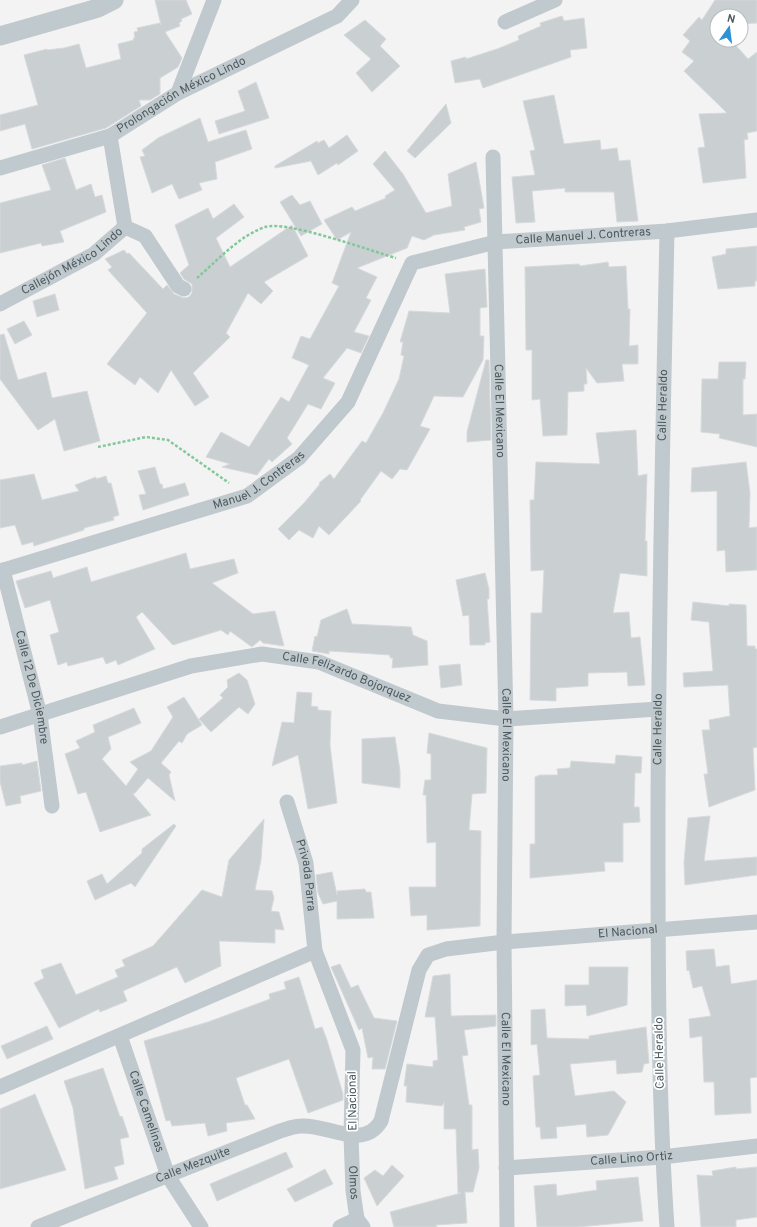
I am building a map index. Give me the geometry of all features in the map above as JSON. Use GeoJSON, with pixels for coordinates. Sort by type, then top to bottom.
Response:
{"type":"FeatureCollection","features":[{"type":"Feature","properties":{"kind":"street"},"geometry":{"type":"LineString","coordinates":[[0,36],[98,8],[114,0]]}},
{"type":"Feature","properties":{"kind":"street"},"geometry":{"type":"LineString","coordinates":[[178,93],[214,0]]}},
{"type":"Feature","properties":{"kind":"street","name":"Prolongación México Lindo"},"geometry":{"type":"LineString","coordinates":[[0,168],[110,136],[178,93],[337,16],[352,0]]}},
{"type":"Feature","properties":{"kind":"street"},"geometry":{"type":"LineString","coordinates":[[505,22],[555,0]]}},
{"type":"Feature","properties":{"kind":"street","name":"Callejón México Lindo"},"geometry":{"type":"LineString","coordinates":[[0,304],[94,254],[125,227],[110,136]]}},
{"type":"Feature","properties":{"kind":"street","name":"Calle El Mexicano"},"geometry":{"type":"LineString","coordinates":[[493,157],[506,719],[504,942],[507,1227]]}},
{"type":"Feature","properties":{"kind":"street","name":"Calle Manuel J. Contreras"},"geometry":{"type":"LineString","coordinates":[[412,263],[496,242],[667,231],[757,220]]}},
{"type":"Feature","properties":{"kind":"street"},"geometry":{"type":"LineString","coordinates":[[125,227],[145,236],[178,286],[184,289]]}},
{"type":"Feature","properties":{"kind":"street","name":"Calle Heraldo"},"geometry":{"type":"LineString","coordinates":[[667,231],[658,709],[658,930],[662,1157],[667,1227]]}},
{"type":"Feature","properties":{"kind":"street","name":"Manuel J. Contreras"},"geometry":{"type":"LineString","coordinates":[[1,570],[247,496],[299,458],[348,402],[412,263]]}},
{"type":"Feature","properties":{"kind":"street","name":"Calle 12 De Diciembre"},"geometry":{"type":"LineString","coordinates":[[1,570],[40,715],[52,806]]}},
{"type":"Feature","properties":{"kind":"street","name":"Calle Felizardo Bojorquez"},"geometry":{"type":"LineString","coordinates":[[0,727],[191,666],[262,654],[319,662],[438,711],[506,719],[658,709]]}},
{"type":"Feature","properties":{"kind":"street","name":"Privada Parra"},"geometry":{"type":"LineString","coordinates":[[287,802],[306,863],[315,951]]}},
{"type":"Feature","properties":{"kind":"street","name":"El Nacional"},"geometry":{"type":"LineString","coordinates":[[315,951],[353,1050],[352,1136],[367,1134],[377,1127],[381,1121],[419,970],[428,955],[446,949],[504,942],[757,922]]}},
{"type":"Feature","properties":{"kind":"street"},"geometry":{"type":"LineString","coordinates":[[0,1087],[315,951]]}},
{"type":"Feature","properties":{"kind":"street","name":"Calle Camelinas"},"geometry":{"type":"LineString","coordinates":[[120,1036],[168,1176],[201,1227]]}},
{"type":"Feature","properties":{"kind":"street","name":"Calle Mezquite"},"geometry":{"type":"LineString","coordinates":[[38,1227],[280,1131],[301,1126],[325,1129],[352,1136]]}},
{"type":"Feature","properties":{"kind":"street","name":"Olmos"},"geometry":{"type":"LineString","coordinates":[[352,1136],[353,1191],[360,1223]]}},
{"type":"Feature","properties":{"kind":"street","name":"Calle Lino Ortiz"},"geometry":{"type":"LineString","coordinates":[[506,1168],[662,1157],[757,1146]]}},
{"type":"Feature","properties":{"kind":"street"},"geometry":{"type":"LineString","coordinates":[[340,1227],[360,1223]]}},
{"type":"Feature","properties":{"kind":"path"},"geometry":{"type":"LineString","coordinates":[[184,289],[246,236],[267,227],[290,227],[412,263]]}},
{"type":"Feature","properties":{"kind":"path"},"geometry":{"type":"LineString","coordinates":[[98,447],[146,437],[168,440],[247,496]]}},
{"type":"Feature","properties":{"kind":"building"},"geometry":{"type":"Polygon","coordinates":[[[155,0],[186,0],[192,14],[181,19],[182,21],[179,23],[180,26],[165,32],[182,58],[178,67],[160,78],[160,94],[150,100],[139,100],[141,106],[106,128],[32,149],[25,124],[0,131],[0,115],[38,105],[24,55],[47,49],[64,48],[79,44],[86,68],[121,59],[118,44],[134,40],[134,32],[138,31],[137,28],[160,23],[161,25],[155,0]]]}},
{"type":"Feature","properties":{"kind":"building"},"geometry":{"type":"Polygon","coordinates":[[[715,0],[757,0],[757,23],[749,24],[749,8],[710,8],[715,0]]]}},
{"type":"Feature","properties":{"kind":"building"},"geometry":{"type":"Polygon","coordinates":[[[709,9],[709,48],[738,48],[748,59],[757,52],[757,131],[747,133],[748,139],[744,140],[746,178],[703,183],[698,148],[705,147],[699,114],[727,113],[684,71],[694,61],[682,52],[690,41],[683,35],[699,17],[702,20],[709,9]]]}},
{"type":"Feature","properties":{"kind":"building"},"geometry":{"type":"Polygon","coordinates":[[[562,16],[564,21],[584,18],[587,48],[570,50],[571,57],[483,88],[480,79],[455,83],[451,61],[466,57],[466,59],[497,49],[519,40],[518,36],[541,26],[540,23],[562,16]]]}},
{"type":"Feature","properties":{"kind":"building"},"geometry":{"type":"Polygon","coordinates":[[[365,20],[386,39],[380,46],[400,66],[372,92],[356,73],[371,59],[344,35],[365,20]]]}},
{"type":"Feature","properties":{"kind":"building"},"geometry":{"type":"Polygon","coordinates":[[[256,82],[269,118],[219,134],[215,121],[245,111],[238,91],[256,82]]]}},
{"type":"Feature","properties":{"kind":"building"},"geometry":{"type":"Polygon","coordinates":[[[554,95],[564,144],[600,140],[601,150],[617,148],[619,161],[630,160],[638,221],[617,222],[614,192],[565,192],[565,188],[532,191],[535,222],[516,223],[512,177],[535,175],[530,151],[535,150],[523,101],[554,95]]]}},
{"type":"Feature","properties":{"kind":"building"},"geometry":{"type":"Polygon","coordinates":[[[446,104],[451,123],[415,158],[407,151],[446,104]]]}},
{"type":"Feature","properties":{"kind":"building"},"geometry":{"type":"Polygon","coordinates":[[[200,118],[208,142],[246,130],[252,149],[215,162],[217,179],[199,183],[202,190],[179,199],[172,184],[152,193],[140,157],[145,156],[142,150],[158,138],[200,118]]]}},
{"type":"Feature","properties":{"kind":"building"},"geometry":{"type":"Polygon","coordinates":[[[347,135],[358,151],[338,165],[337,163],[318,175],[311,161],[275,168],[275,166],[317,141],[318,143],[324,140],[329,148],[347,135]]]}},
{"type":"Feature","properties":{"kind":"building"},"geometry":{"type":"Polygon","coordinates":[[[385,151],[403,174],[426,213],[452,206],[448,174],[476,162],[484,208],[479,209],[481,222],[464,227],[465,230],[434,235],[424,240],[412,236],[407,248],[357,268],[377,277],[366,298],[371,300],[354,332],[369,336],[361,353],[347,348],[323,378],[335,383],[321,409],[308,404],[287,438],[292,444],[272,462],[269,459],[257,475],[222,467],[230,464],[206,457],[221,432],[249,447],[281,397],[289,402],[309,365],[292,358],[301,336],[310,339],[339,286],[332,283],[351,232],[337,240],[324,220],[352,207],[355,211],[386,198],[385,196],[395,190],[373,164],[385,151]]]}},
{"type":"Feature","properties":{"kind":"building"},"geometry":{"type":"Polygon","coordinates":[[[65,158],[76,190],[91,184],[95,197],[102,195],[106,212],[60,231],[64,242],[42,246],[41,243],[0,253],[0,203],[51,190],[42,165],[65,158]]]}},
{"type":"Feature","properties":{"kind":"building"},"geometry":{"type":"Polygon","coordinates":[[[292,195],[300,205],[310,201],[322,224],[301,236],[280,202],[292,195]]]}},
{"type":"Feature","properties":{"kind":"building"},"geometry":{"type":"Polygon","coordinates":[[[234,204],[244,217],[216,238],[230,267],[292,225],[308,256],[264,282],[273,291],[261,304],[248,293],[226,333],[230,337],[193,373],[209,397],[195,406],[171,370],[158,393],[140,377],[135,385],[107,364],[147,313],[108,270],[112,267],[105,259],[124,250],[127,254],[129,253],[163,289],[167,285],[174,294],[184,298],[189,297],[192,293],[192,284],[184,279],[180,273],[189,265],[175,225],[208,208],[213,219],[234,204]]]}},
{"type":"Feature","properties":{"kind":"building"},"geometry":{"type":"Polygon","coordinates":[[[757,246],[757,281],[755,281],[755,286],[718,289],[712,257],[726,254],[726,249],[757,246]]]}},
{"type":"Feature","properties":{"kind":"building"},"geometry":{"type":"Polygon","coordinates":[[[608,262],[609,267],[626,266],[628,309],[630,309],[629,346],[638,345],[638,364],[622,364],[624,381],[597,383],[586,368],[587,384],[584,384],[584,391],[568,392],[567,435],[543,436],[540,399],[532,400],[532,350],[526,350],[525,267],[579,264],[580,266],[608,262]]]}},
{"type":"Feature","properties":{"kind":"building"},"geometry":{"type":"Polygon","coordinates":[[[485,269],[487,307],[480,308],[480,336],[484,336],[483,360],[463,397],[434,396],[420,426],[430,429],[407,470],[400,469],[392,479],[381,471],[360,500],[361,501],[329,535],[319,526],[313,538],[299,530],[289,540],[278,529],[304,503],[320,484],[319,483],[330,474],[334,479],[362,441],[366,443],[383,413],[399,379],[404,356],[401,355],[403,342],[400,342],[409,311],[450,313],[445,274],[485,269]]]}},
{"type":"Feature","properties":{"kind":"building"},"geometry":{"type":"Polygon","coordinates":[[[55,294],[59,310],[37,317],[33,301],[55,294]]]}},
{"type":"Feature","properties":{"kind":"building"},"geometry":{"type":"Polygon","coordinates":[[[24,321],[32,335],[15,344],[7,329],[24,321]]]}},
{"type":"Feature","properties":{"kind":"building"},"geometry":{"type":"Polygon","coordinates":[[[4,334],[18,380],[46,372],[52,398],[87,391],[100,441],[64,451],[55,419],[38,430],[0,379],[0,335],[4,334]]]}},
{"type":"Feature","properties":{"kind":"building"},"geometry":{"type":"Polygon","coordinates":[[[486,360],[489,360],[491,440],[467,442],[467,432],[486,360]]]}},
{"type":"Feature","properties":{"kind":"building"},"geometry":{"type":"Polygon","coordinates":[[[719,362],[746,362],[745,379],[743,379],[743,415],[757,414],[757,447],[719,438],[720,434],[701,432],[702,379],[718,379],[719,362]]]}},
{"type":"Feature","properties":{"kind":"building"},"geometry":{"type":"Polygon","coordinates":[[[636,430],[638,476],[647,474],[645,541],[647,541],[647,576],[620,573],[613,613],[629,612],[631,638],[640,637],[645,685],[628,686],[627,672],[588,673],[588,686],[556,688],[556,701],[530,700],[531,613],[542,613],[544,570],[531,571],[530,500],[534,500],[536,462],[600,464],[596,433],[636,430]]]}},
{"type":"Feature","properties":{"kind":"building"},"geometry":{"type":"Polygon","coordinates":[[[746,462],[750,493],[749,528],[757,527],[757,570],[726,572],[725,550],[717,551],[717,491],[691,492],[692,468],[746,462]]]}},
{"type":"Feature","properties":{"kind":"building"},"geometry":{"type":"Polygon","coordinates":[[[155,467],[163,489],[185,483],[189,495],[143,510],[139,495],[146,494],[138,471],[155,467]]]}},
{"type":"Feature","properties":{"kind":"building"},"geometry":{"type":"Polygon","coordinates":[[[34,474],[42,500],[79,491],[75,485],[96,477],[96,479],[106,476],[108,483],[111,483],[119,515],[113,517],[114,520],[84,528],[84,530],[34,546],[33,542],[22,545],[15,525],[0,528],[0,480],[34,474]]]}},
{"type":"Feature","properties":{"kind":"building"},"geometry":{"type":"Polygon","coordinates":[[[186,553],[190,569],[234,559],[238,573],[212,583],[253,614],[275,611],[284,646],[263,643],[260,640],[252,647],[230,631],[228,635],[221,630],[173,645],[142,612],[136,617],[155,649],[118,665],[116,660],[106,664],[103,657],[68,666],[67,662],[58,665],[50,635],[59,632],[50,600],[25,608],[16,581],[51,571],[53,578],[87,567],[91,582],[186,553]]]}},
{"type":"Feature","properties":{"kind":"building"},"geometry":{"type":"Polygon","coordinates":[[[485,573],[489,589],[489,599],[487,599],[490,642],[485,643],[485,645],[470,645],[469,615],[463,616],[456,580],[485,573]]]}},
{"type":"Feature","properties":{"kind":"building"},"geometry":{"type":"Polygon","coordinates":[[[693,602],[729,606],[729,604],[746,605],[747,646],[755,646],[755,649],[757,649],[757,747],[753,748],[755,790],[709,807],[704,774],[708,774],[702,730],[710,730],[709,720],[730,716],[728,685],[684,687],[683,673],[713,671],[709,622],[691,620],[693,602]]]}},
{"type":"Feature","properties":{"kind":"building"},"geometry":{"type":"Polygon","coordinates":[[[347,609],[352,624],[411,627],[413,635],[427,641],[428,665],[392,668],[393,658],[390,658],[390,655],[329,651],[329,654],[312,651],[315,636],[317,637],[321,620],[347,609]]]}},
{"type":"Feature","properties":{"kind":"building"},"geometry":{"type":"Polygon","coordinates":[[[460,664],[462,685],[441,688],[439,666],[460,664]]]}},
{"type":"Feature","properties":{"kind":"building"},"geometry":{"type":"Polygon","coordinates":[[[239,673],[247,680],[255,704],[248,714],[239,707],[211,732],[199,719],[223,698],[220,695],[228,687],[227,680],[239,673]]]}},
{"type":"Feature","properties":{"kind":"building"},"geometry":{"type":"Polygon","coordinates":[[[297,692],[312,693],[311,706],[318,707],[318,710],[331,711],[330,745],[337,803],[308,809],[298,755],[272,766],[282,722],[294,723],[297,692]]]}},
{"type":"Feature","properties":{"kind":"building"},"geometry":{"type":"Polygon","coordinates":[[[184,697],[202,725],[187,734],[182,743],[179,741],[161,763],[171,772],[169,775],[175,801],[148,778],[134,794],[132,793],[151,815],[100,832],[86,792],[78,794],[65,754],[80,748],[76,741],[95,732],[93,725],[134,708],[141,723],[108,737],[111,749],[102,759],[126,786],[138,769],[130,762],[151,751],[173,717],[167,707],[184,697]]]}},
{"type":"Feature","properties":{"kind":"building"},"geometry":{"type":"Polygon","coordinates":[[[429,733],[487,748],[486,793],[472,794],[469,830],[481,831],[480,926],[427,930],[427,915],[411,916],[409,887],[436,887],[436,842],[427,843],[426,795],[423,795],[425,780],[431,780],[431,754],[427,753],[429,733]]]}},
{"type":"Feature","properties":{"kind":"building"},"geometry":{"type":"Polygon","coordinates":[[[395,737],[400,771],[400,788],[362,783],[362,739],[395,737]]]}},
{"type":"Feature","properties":{"kind":"building"},"geometry":{"type":"Polygon","coordinates":[[[616,755],[642,757],[641,773],[635,773],[634,807],[639,807],[640,822],[623,823],[623,862],[604,862],[605,871],[530,878],[530,844],[535,844],[535,777],[540,775],[558,775],[557,769],[570,768],[571,761],[615,764],[616,755]]]}},
{"type":"Feature","properties":{"kind":"building"},"geometry":{"type":"Polygon","coordinates":[[[37,761],[41,791],[20,796],[21,803],[6,806],[0,782],[0,766],[22,763],[22,765],[37,761]]]}},
{"type":"Feature","properties":{"kind":"building"},"geometry":{"type":"Polygon","coordinates":[[[710,816],[704,861],[757,857],[757,875],[685,885],[684,862],[688,818],[710,816]]]}},
{"type":"Feature","properties":{"kind":"building"},"geometry":{"type":"Polygon","coordinates":[[[264,819],[261,860],[255,890],[272,891],[274,898],[271,911],[279,912],[284,930],[275,929],[275,943],[219,941],[221,966],[185,983],[177,967],[123,991],[127,1001],[100,1012],[99,1009],[59,1028],[34,983],[44,978],[41,970],[61,963],[76,995],[118,977],[115,970],[125,966],[122,960],[153,946],[202,890],[222,897],[229,860],[264,819]]]}},
{"type":"Feature","properties":{"kind":"building"},"geometry":{"type":"Polygon","coordinates":[[[174,824],[176,826],[135,887],[131,883],[95,900],[87,881],[102,874],[107,884],[142,853],[142,849],[174,824]]]}},
{"type":"Feature","properties":{"kind":"building"},"geometry":{"type":"Polygon","coordinates":[[[332,872],[337,895],[337,891],[365,889],[366,892],[371,892],[374,918],[337,919],[337,901],[323,904],[318,893],[316,875],[332,872]]]}},
{"type":"Feature","properties":{"kind":"building"},"geometry":{"type":"Polygon","coordinates":[[[714,949],[716,967],[729,965],[731,984],[757,980],[757,1077],[750,1078],[751,1113],[715,1115],[714,1082],[704,1082],[702,1036],[690,1038],[689,1019],[711,1016],[702,986],[693,988],[689,970],[687,971],[686,951],[714,949]]]}},
{"type":"Feature","properties":{"kind":"building"},"geometry":{"type":"Polygon","coordinates":[[[340,964],[351,988],[358,985],[374,1018],[397,1021],[385,1069],[372,1069],[373,1057],[368,1058],[362,1028],[359,1030],[331,967],[340,964]]]}},
{"type":"Feature","properties":{"kind":"building"},"geometry":{"type":"Polygon","coordinates":[[[589,967],[628,967],[627,1005],[587,1016],[586,1005],[565,1006],[565,985],[589,985],[589,967]]]}},
{"type":"Feature","properties":{"kind":"building"},"geometry":{"type":"Polygon","coordinates":[[[450,974],[451,1016],[496,1015],[496,1026],[464,1030],[468,1055],[462,1056],[469,1105],[472,1105],[472,1150],[478,1149],[479,1168],[473,1192],[465,1192],[467,1223],[436,1225],[437,1227],[394,1227],[390,1212],[461,1193],[458,1193],[456,1129],[444,1129],[444,1102],[442,1106],[406,1102],[407,1086],[404,1086],[407,1064],[433,1067],[433,1061],[438,1060],[435,1017],[425,1017],[433,976],[450,974]]]}},
{"type":"Feature","properties":{"kind":"building"},"geometry":{"type":"Polygon","coordinates":[[[299,977],[315,1029],[322,1027],[327,1040],[343,1094],[343,1100],[308,1113],[289,1059],[236,1078],[245,1105],[247,1105],[255,1119],[226,1123],[227,1131],[208,1136],[205,1123],[172,1126],[170,1120],[166,1121],[144,1041],[208,1022],[270,999],[269,994],[286,989],[284,982],[299,977]]]}},
{"type":"Feature","properties":{"kind":"building"},"geometry":{"type":"Polygon","coordinates":[[[545,1009],[547,1038],[589,1039],[589,1036],[646,1027],[649,1063],[644,1064],[642,1072],[617,1074],[616,1060],[570,1064],[575,1096],[614,1091],[626,1102],[608,1135],[587,1137],[586,1124],[556,1127],[557,1138],[541,1139],[540,1127],[536,1127],[533,1076],[540,1075],[537,1044],[531,1045],[531,1010],[545,1009]]]}},
{"type":"Feature","properties":{"kind":"building"},"geometry":{"type":"Polygon","coordinates":[[[47,1026],[53,1039],[7,1059],[1,1046],[47,1026]]]}},
{"type":"Feature","properties":{"kind":"building"},"geometry":{"type":"Polygon","coordinates":[[[103,1068],[120,1117],[122,1116],[129,1137],[120,1139],[124,1164],[114,1167],[118,1179],[85,1189],[73,1108],[64,1081],[103,1068]]]}},
{"type":"Feature","properties":{"kind":"building"},"geometry":{"type":"Polygon","coordinates":[[[35,1094],[66,1170],[0,1189],[0,1109],[35,1094]]]}},
{"type":"Feature","properties":{"kind":"building"},"geometry":{"type":"Polygon","coordinates":[[[286,1152],[293,1167],[217,1201],[210,1184],[286,1152]]]}},
{"type":"Feature","properties":{"kind":"building"},"geometry":{"type":"Polygon","coordinates":[[[392,1165],[404,1176],[377,1206],[364,1178],[375,1170],[383,1176],[392,1165]]]}},
{"type":"Feature","properties":{"kind":"building"},"geometry":{"type":"Polygon","coordinates":[[[736,1167],[736,1169],[757,1167],[757,1217],[736,1220],[736,1227],[701,1227],[697,1175],[713,1176],[712,1171],[736,1167]]]}},
{"type":"Feature","properties":{"kind":"building"},"geometry":{"type":"Polygon","coordinates":[[[325,1169],[333,1184],[295,1202],[287,1189],[325,1169]]]}},
{"type":"Feature","properties":{"kind":"building"},"geometry":{"type":"Polygon","coordinates":[[[638,1177],[643,1221],[578,1227],[537,1227],[534,1186],[556,1184],[557,1196],[597,1190],[596,1181],[638,1177]]]}}]}
